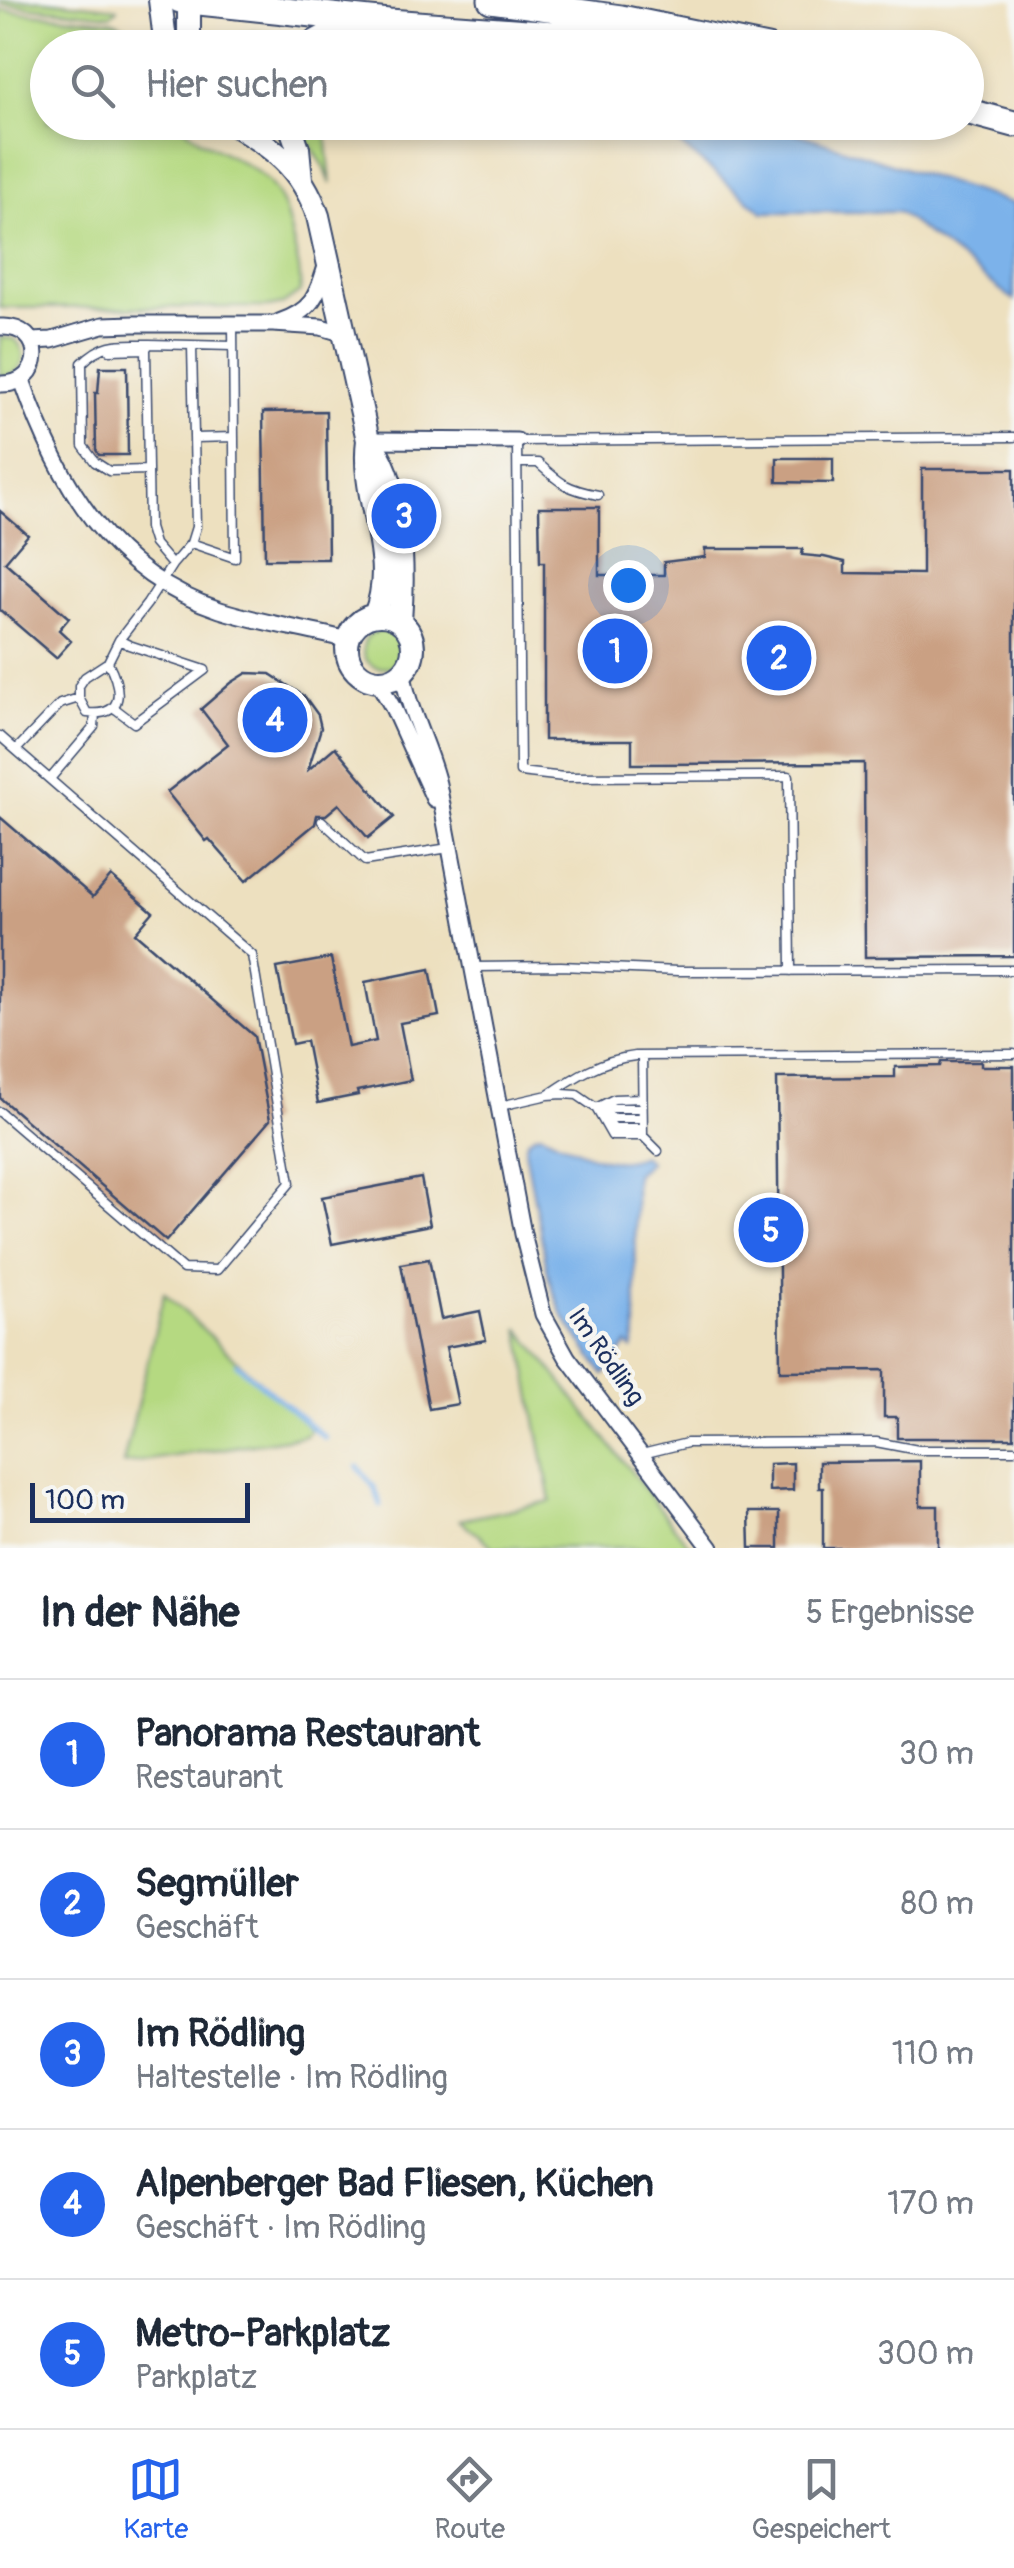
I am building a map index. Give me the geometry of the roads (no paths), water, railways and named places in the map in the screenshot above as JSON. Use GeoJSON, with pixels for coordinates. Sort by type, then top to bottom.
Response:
{"type":"FeatureCollection","features":[{"type":"Feature","properties":{"kind":"main road"},"geometry":{"type":"LineString","coordinates":[[180,0],[499,30]]}},
{"type":"Feature","properties":{"kind":"main road"},"geometry":{"type":"LineString","coordinates":[[491,0],[679,30]]}},
{"type":"Feature","properties":{"kind":"main road"},"geometry":{"type":"LineString","coordinates":[[984,100],[1014,108]]}},
{"type":"Feature","properties":{"kind":"main road"},"geometry":{"type":"LineString","coordinates":[[984,116],[1014,124]]}},
{"type":"Feature","properties":{"kind":"street"},"geometry":{"type":"LineString","coordinates":[[160,0],[162,30]]}},
{"type":"Feature","properties":{"kind":"street"},"geometry":{"type":"LineString","coordinates":[[188,0],[189,30]]}},
{"type":"Feature","properties":{"kind":"street"},"geometry":{"type":"LineString","coordinates":[[349,30],[389,22]]}},
{"type":"Feature","properties":{"kind":"street","name":"Im Rödling"},"geometry":{"type":"LineString","coordinates":[[257,140],[280,155],[301,179],[314,205],[329,259],[368,440],[367,476],[383,568],[382,591],[374,615]]}},
{"type":"Feature","properties":{"kind":"street"},"geometry":{"type":"LineString","coordinates":[[295,140],[301,179]]}},
{"type":"Feature","properties":{"kind":"street"},"geometry":{"type":"LineString","coordinates":[[273,324],[308,307],[329,259]]}},
{"type":"Feature","properties":{"kind":"street"},"geometry":{"type":"LineString","coordinates":[[32,341],[52,340],[103,326],[233,324],[330,328],[347,339]]}},
{"type":"Feature","properties":{"kind":"street"},"geometry":{"type":"LineString","coordinates":[[0,327],[22,330],[35,351],[34,364],[22,380],[0,384]]}},
{"type":"Feature","properties":{"kind":"street"},"geometry":{"type":"LineString","coordinates":[[22,380],[54,458],[82,508],[114,545],[161,582],[222,611],[348,640],[358,624],[374,615],[400,621]]}},
{"type":"Feature","properties":{"kind":"street"},"geometry":{"type":"LineString","coordinates":[[368,440],[517,441]]}},
{"type":"Feature","properties":{"kind":"street","name":"Im Rödling"},"geometry":{"type":"LineString","coordinates":[[368,440],[387,473],[402,555],[400,621],[414,646],[403,673],[429,750],[530,1268],[543,1314],[567,1357],[711,1548]]}},
{"type":"Feature","properties":{"kind":"street"},"geometry":{"type":"LineString","coordinates":[[387,473],[395,454],[418,440]]}},
{"type":"Feature","properties":{"kind":"street","name":"Im Rödling"},"geometry":{"type":"LineString","coordinates":[[348,640],[348,656],[356,671],[378,682],[393,708],[443,820]]}},
{"type":"Feature","properties":{"kind":"street"},"geometry":{"type":"LineString","coordinates":[[378,682],[403,673]]}},
{"type":"Feature","properties":{"kind":"lane"},"geometry":{"type":"LineString","coordinates":[[191,543],[235,558],[233,324]]}},
{"type":"Feature","properties":{"kind":"lane"},"geometry":{"type":"LineString","coordinates":[[148,470],[109,471],[83,446],[82,364],[96,350],[121,344],[233,346]]}},
{"type":"Feature","properties":{"kind":"lane"},"geometry":{"type":"LineString","coordinates":[[108,662],[119,692],[113,707],[104,713],[87,713],[78,698],[85,676],[108,662],[172,564],[191,543],[196,527],[192,346]]}},
{"type":"Feature","properties":{"kind":"lane"},"geometry":{"type":"LineString","coordinates":[[148,347],[149,528],[154,544],[172,564]]}},
{"type":"Feature","properties":{"kind":"lane"},"geometry":{"type":"LineString","coordinates":[[791,971],[789,776],[564,777],[520,772],[517,441],[1014,437]]}},
{"type":"Feature","properties":{"kind":"lane"},"geometry":{"type":"LineString","coordinates":[[194,438],[234,438]]}},
{"type":"Feature","properties":{"kind":"lane"},"geometry":{"type":"LineString","coordinates":[[518,463],[538,463],[573,490],[598,494]]}},
{"type":"Feature","properties":{"kind":"lane"},"geometry":{"type":"LineString","coordinates":[[113,707],[134,723],[205,670],[119,640]]}},
{"type":"Feature","properties":{"kind":"lane"},"geometry":{"type":"LineString","coordinates":[[16,750],[60,704],[78,698]]}},
{"type":"Feature","properties":{"kind":"lane"},"geometry":{"type":"LineString","coordinates":[[50,779],[94,727],[95,714]]}},
{"type":"Feature","properties":{"kind":"lane"},"geometry":{"type":"LineString","coordinates":[[0,736],[252,956],[290,1183],[217,1270],[183,1269],[0,1112]]}},
{"type":"Feature","properties":{"kind":"lane"},"geometry":{"type":"LineString","coordinates":[[322,821],[365,861],[449,848]]}},
{"type":"Feature","properties":{"kind":"lane"},"geometry":{"type":"LineString","coordinates":[[472,967],[560,966],[678,972],[1014,970]]}},
{"type":"Feature","properties":{"kind":"lane"},"geometry":{"type":"LineString","coordinates":[[548,1095],[610,1060],[642,1056],[1014,1054]]}},
{"type":"Feature","properties":{"kind":"lane"},"geometry":{"type":"LineString","coordinates":[[642,1056],[642,1118],[658,1151]]}},
{"type":"Feature","properties":{"kind":"lane"},"geometry":{"type":"LineString","coordinates":[[573,1078],[577,1096]]}},
{"type":"Feature","properties":{"kind":"lane"},"geometry":{"type":"LineString","coordinates":[[499,1106],[548,1095],[577,1096],[614,1118],[642,1118]]}},
{"type":"Feature","properties":{"kind":"lane"},"geometry":{"type":"LineString","coordinates":[[596,1108],[614,1098],[642,1118]]}},
{"type":"Feature","properties":{"kind":"lane"},"geometry":{"type":"LineString","coordinates":[[596,1108],[612,1136],[642,1118]]}},
{"type":"Feature","properties":{"kind":"lane"},"geometry":{"type":"LineString","coordinates":[[642,1454],[687,1443],[876,1442],[918,1450],[1014,1450]]}},
{"type":"Feature","properties":{"kind":"water"},"geometry":{"type":"Polygon","coordinates":[[[675,140],[817,140],[1014,204],[1014,300],[898,212],[763,212],[675,140]]]}},
{"type":"Feature","properties":{"kind":"water"},"geometry":{"type":"Polygon","coordinates":[[[540,1133],[603,1159],[616,1161],[642,1155],[649,1162],[635,1174],[636,1334],[632,1349],[627,1344],[604,1375],[563,1316],[549,1279],[525,1150],[529,1139],[540,1133]]]}},
{"type":"Feature","properties":{"kind":"waterway"},"geometry":{"type":"LineString","coordinates":[[237,1364],[325,1438]]}},
{"type":"Feature","properties":{"kind":"waterway"},"geometry":{"type":"LineString","coordinates":[[358,1467],[374,1487],[381,1505]]}},
{"type":"Feature","properties":{"kind":"place","name":"Im Rödling"},"geometry":{"type":"Point","coordinates":[404,516]}},
{"type":"Feature","properties":{"kind":"place","name":"Panorama Restaurant"},"geometry":{"type":"Point","coordinates":[615,651]}},
{"type":"Feature","properties":{"kind":"place","name":"Segmüller"},"geometry":{"type":"Point","coordinates":[779,658]}},
{"type":"Feature","properties":{"kind":"place","name":"Alpenberger Bad Fliesen, Küchen"},"geometry":{"type":"Point","coordinates":[275,720]}},
{"type":"Feature","properties":{"kind":"place","name":"Metro-Parkplatz"},"geometry":{"type":"Point","coordinates":[771,1230]}}]}
